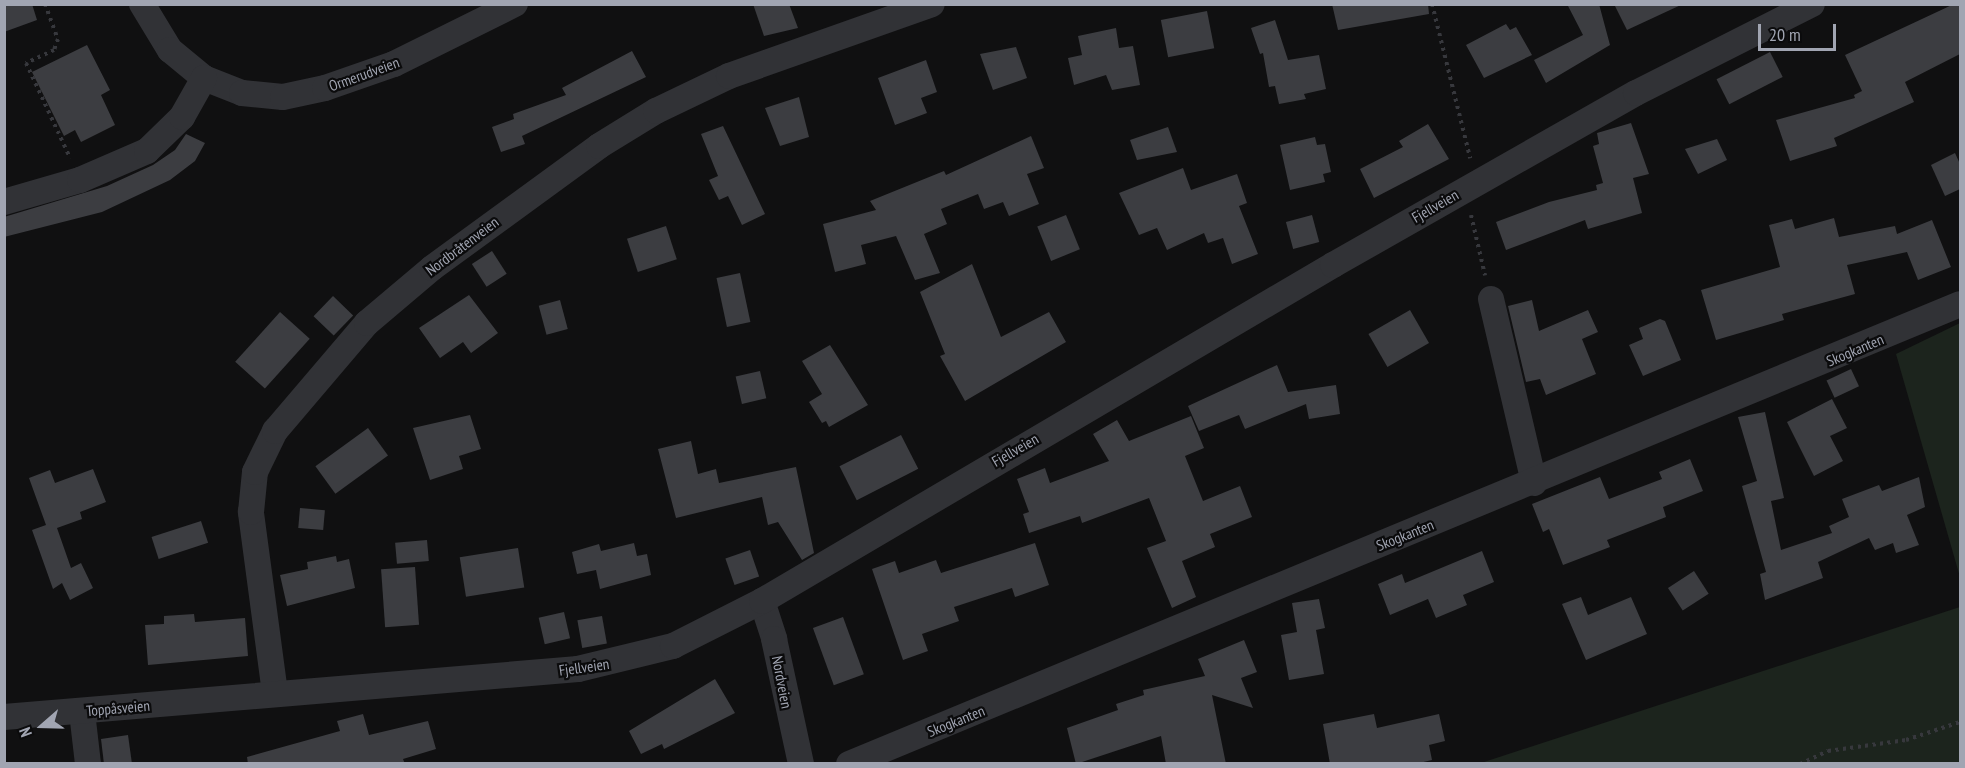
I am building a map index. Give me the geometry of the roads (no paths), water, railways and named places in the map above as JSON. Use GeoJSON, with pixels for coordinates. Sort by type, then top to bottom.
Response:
{"type":"FeatureCollection","features":[{"type":"Feature","properties":{"kind":"street","name":"Ormerudveien"},"geometry":{"type":"LineString","coordinates":[[142,4],[170,50],[204,78],[242,93],[264,97],[302,94],[394,64],[515,4]]}},
{"type":"Feature","properties":{"kind":"street","name":"Nordbråtenveien"},"geometry":{"type":"LineString","coordinates":[[275,693],[250,512],[255,472],[275,431],[367,324],[432,268],[599,146],[656,111],[729,76],[932,4]]}},
{"type":"Feature","properties":{"kind":"street","name":"Fjellveien"},"geometry":{"type":"LineString","coordinates":[[159,704],[598,666],[673,646],[762,601],[1471,186],[1636,93],[1812,4]]}},
{"type":"Feature","properties":{"kind":"street"},"geometry":{"type":"LineString","coordinates":[[4,202],[80,180],[125,162],[161,140],[182,117],[204,78]]}},
{"type":"Feature","properties":{"kind":"street"},"geometry":{"type":"LineString","coordinates":[[1491,299],[1533,483]]}},
{"type":"Feature","properties":{"kind":"street","name":"Skogkanten"},"geometry":{"type":"LineString","coordinates":[[849,764],[1533,483],[1960,304]]}},
{"type":"Feature","properties":{"kind":"street","name":"Nordveien"},"geometry":{"type":"LineString","coordinates":[[762,601],[774,639],[801,764]]}},
{"type":"Feature","properties":{"kind":"street","name":"Toppåsveien"},"geometry":{"type":"LineString","coordinates":[[4,717],[159,704]]}},
{"type":"Feature","properties":{"kind":"street"},"geometry":{"type":"LineString","coordinates":[[82,712],[88,764]]}}]}
